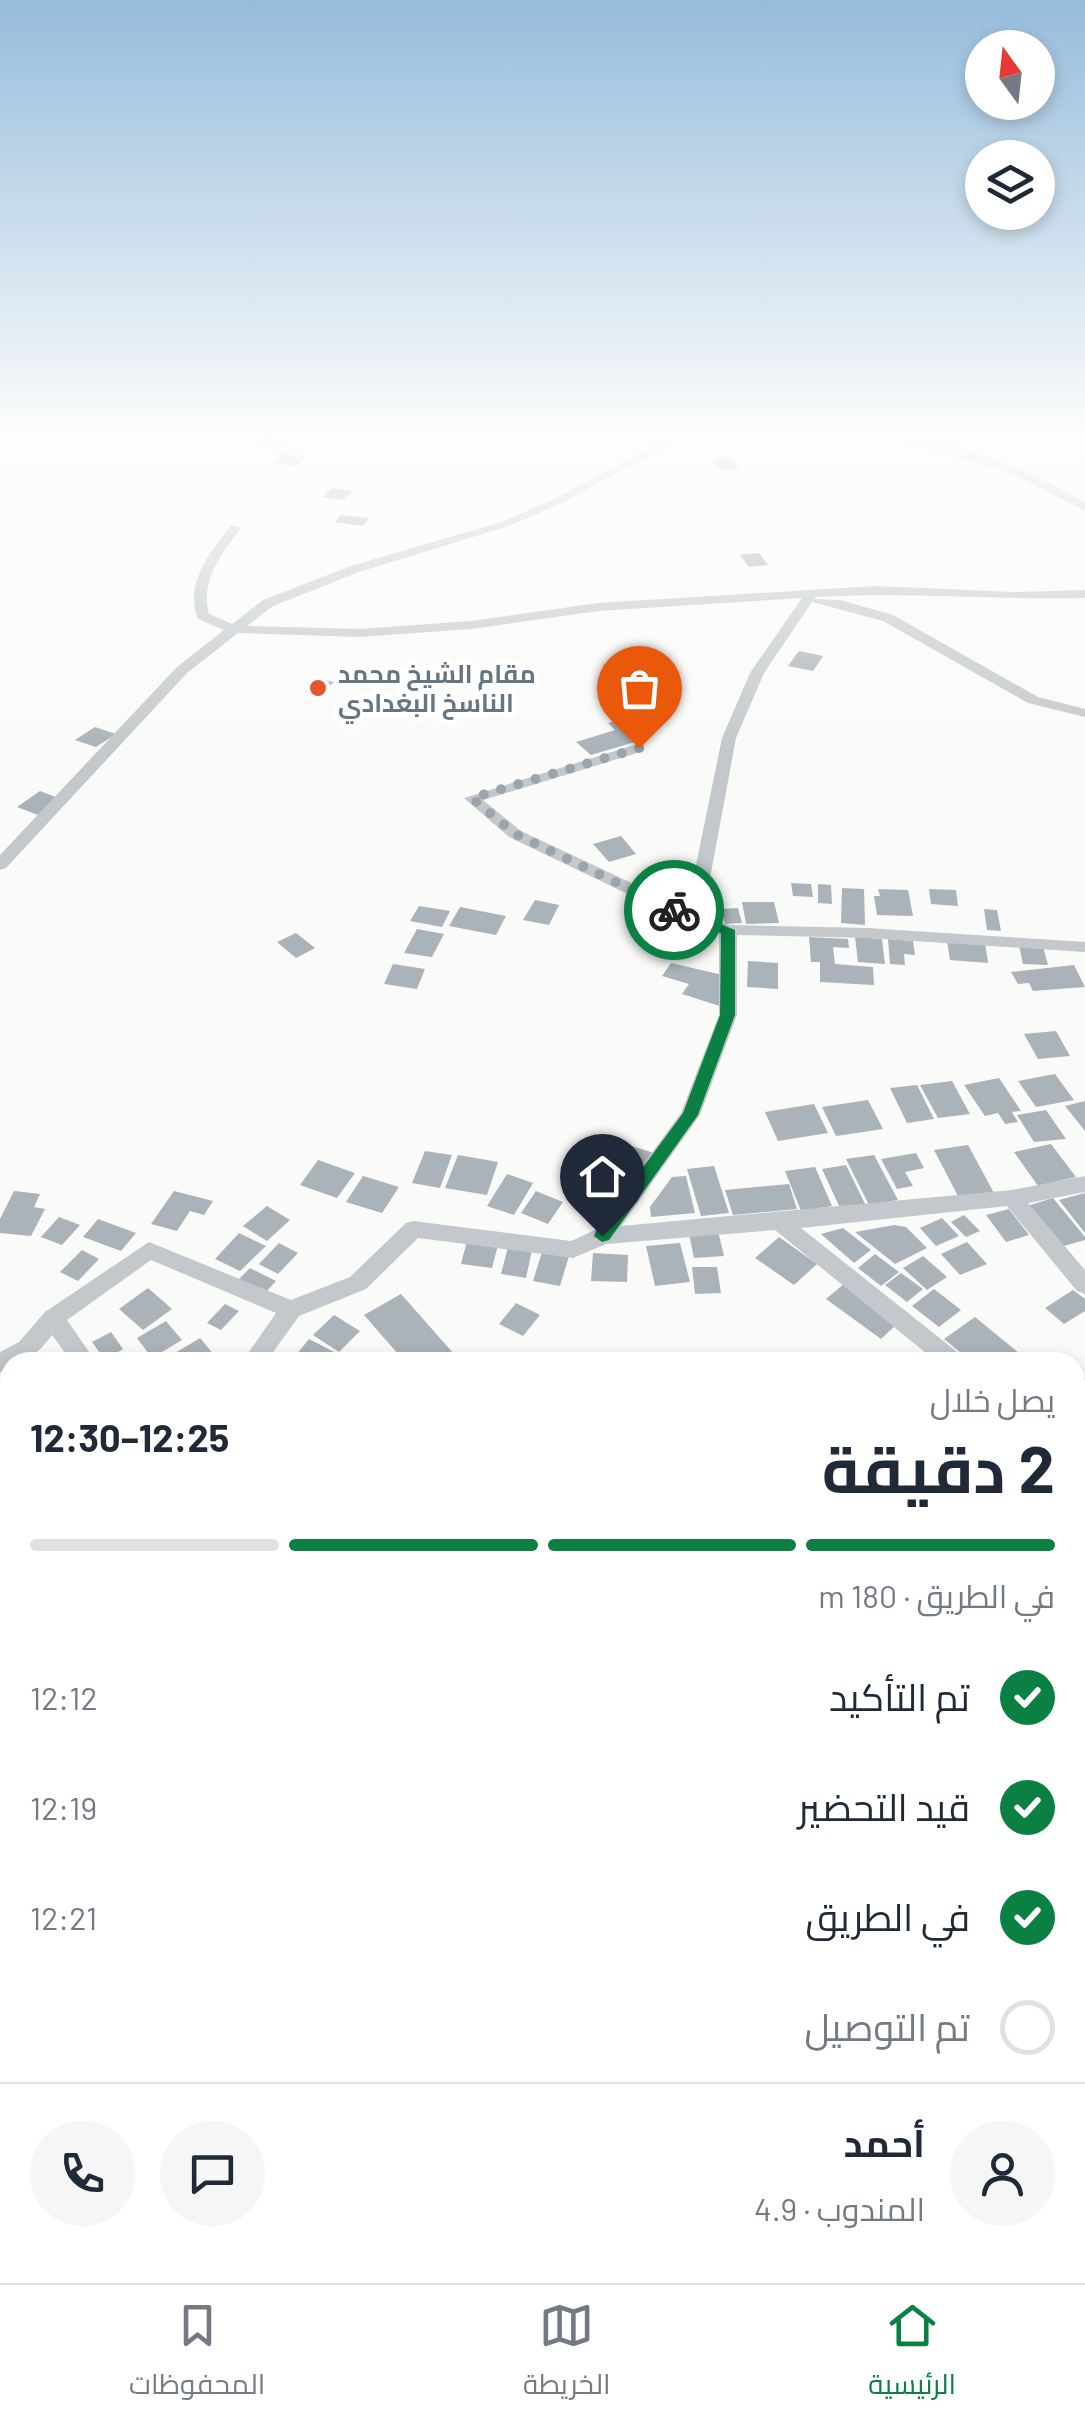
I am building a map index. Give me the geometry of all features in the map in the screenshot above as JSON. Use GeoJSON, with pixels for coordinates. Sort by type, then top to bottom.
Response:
{"type":"FeatureCollection","features":[{"type":"Feature","properties":{"kind":"street"},"geometry":{"type":"LineString","coordinates":[[226,541],[205,568],[198,602],[203,616],[232,629],[360,633],[471,625],[598,607],[875,590],[1014,596],[1085,594]]}},
{"type":"Feature","properties":{"kind":"street"},"geometry":{"type":"LineString","coordinates":[[0,865],[182,670],[268,603],[356,569],[450,541]]}},
{"type":"Feature","properties":{"kind":"street"},"geometry":{"type":"LineString","coordinates":[[809,597],[888,618],[1032,700],[1085,712]]}},
{"type":"Feature","properties":{"kind":"street"},"geometry":{"type":"LineString","coordinates":[[694,919],[729,738],[756,674],[809,597]]}},
{"type":"Feature","properties":{"kind":"street"},"geometry":{"type":"LineString","coordinates":[[639,748],[472,798],[515,834],[694,919],[728,930],[868,933],[1085,947]]}},
{"type":"Feature","properties":{"kind":"street"},"geometry":{"type":"LineString","coordinates":[[602,1236],[690,1115],[728,1015],[728,930]]}},
{"type":"Feature","properties":{"kind":"street"},"geometry":{"type":"LineString","coordinates":[[260,1352],[291,1310],[358,1283],[413,1229],[573,1250],[602,1236],[1012,1198],[1085,1184]]}},
{"type":"Feature","properties":{"kind":"street"},"geometry":{"type":"LineString","coordinates":[[1012,1198],[1085,1286]]}},
{"type":"Feature","properties":{"kind":"street"},"geometry":{"type":"LineString","coordinates":[[779,1222],[941,1352]]}},
{"type":"Feature","properties":{"kind":"street"},"geometry":{"type":"LineString","coordinates":[[20,1352],[53,1318],[149,1250],[291,1310]]}},
{"type":"Feature","properties":{"kind":"street"},"geometry":{"type":"LineString","coordinates":[[53,1318],[78,1352]]}},
{"type":"Feature","properties":{"kind":"building"},"geometry":{"type":"Polygon","coordinates":[[[759,553],[768,565],[749,567],[740,555],[759,553]]]}},
{"type":"Feature","properties":{"kind":"building"},"geometry":{"type":"Polygon","coordinates":[[[799,651],[823,656],[813,671],[788,666],[799,651]]]}},
{"type":"Feature","properties":{"kind":"building"},"geometry":{"type":"Polygon","coordinates":[[[370,668],[373,678],[346,681],[344,671],[370,668]]]}},
{"type":"Feature","properties":{"kind":"building"},"geometry":{"type":"Polygon","coordinates":[[[320,679],[334,682],[320,694],[305,691],[320,679]]]}},
{"type":"Feature","properties":{"kind":"building"},"geometry":{"type":"Polygon","coordinates":[[[622,719],[645,739],[591,755],[576,742],[615,730],[608,723],[622,719]]]}},
{"type":"Feature","properties":{"kind":"building"},"geometry":{"type":"Polygon","coordinates":[[[95,727],[116,734],[96,747],[75,740],[95,727]]]}},
{"type":"Feature","properties":{"kind":"building"},"geometry":{"type":"Polygon","coordinates":[[[40,791],[61,799],[38,815],[17,807],[40,791]]]}},
{"type":"Feature","properties":{"kind":"building"},"geometry":{"type":"Polygon","coordinates":[[[621,836],[636,854],[609,862],[593,844],[621,836]]]}},
{"type":"Feature","properties":{"kind":"building"},"geometry":{"type":"Polygon","coordinates":[[[791,883],[811,884],[813,897],[793,896],[791,883]]]}},
{"type":"Feature","properties":{"kind":"building"},"geometry":{"type":"Polygon","coordinates":[[[818,884],[831,885],[832,904],[818,903],[818,884]]]}},
{"type":"Feature","properties":{"kind":"building"},"geometry":{"type":"Polygon","coordinates":[[[842,888],[864,889],[865,925],[841,923],[842,888]]]}},
{"type":"Feature","properties":{"kind":"building"},"geometry":{"type":"Polygon","coordinates":[[[878,889],[908,890],[913,916],[877,915],[874,896],[880,896],[878,889]]]}},
{"type":"Feature","properties":{"kind":"building"},"geometry":{"type":"Polygon","coordinates":[[[929,889],[956,890],[958,906],[931,904],[929,889]]]}},
{"type":"Feature","properties":{"kind":"building"},"geometry":{"type":"Polygon","coordinates":[[[535,900],[559,905],[549,925],[523,920],[535,900]]]}},
{"type":"Feature","properties":{"kind":"building"},"geometry":{"type":"Polygon","coordinates":[[[742,902],[774,902],[779,923],[746,924],[742,902]]]}},
{"type":"Feature","properties":{"kind":"building"},"geometry":{"type":"Polygon","coordinates":[[[419,906],[450,911],[442,927],[410,921],[419,906]]]}},
{"type":"Feature","properties":{"kind":"building"},"geometry":{"type":"Polygon","coordinates":[[[460,907],[506,916],[496,935],[449,926],[460,907]]]}},
{"type":"Feature","properties":{"kind":"building"},"geometry":{"type":"Polygon","coordinates":[[[738,908],[742,923],[725,924],[721,909],[738,908]]]}},
{"type":"Feature","properties":{"kind":"building"},"geometry":{"type":"Polygon","coordinates":[[[984,909],[997,910],[1001,931],[987,930],[984,909]]]}},
{"type":"Feature","properties":{"kind":"building"},"geometry":{"type":"Polygon","coordinates":[[[417,929],[444,934],[432,957],[404,953],[417,929]]]}},
{"type":"Feature","properties":{"kind":"building"},"geometry":{"type":"Polygon","coordinates":[[[296,933],[315,948],[296,958],[277,942],[296,933]]]}},
{"type":"Feature","properties":{"kind":"building"},"geometry":{"type":"Polygon","coordinates":[[[809,937],[848,939],[849,948],[833,947],[835,964],[873,967],[874,985],[820,982],[820,962],[811,962],[809,937]]]}},
{"type":"Feature","properties":{"kind":"building"},"geometry":{"type":"Polygon","coordinates":[[[855,937],[882,939],[885,964],[858,962],[855,937]]]}},
{"type":"Feature","properties":{"kind":"building"},"geometry":{"type":"Polygon","coordinates":[[[888,939],[913,941],[915,955],[904,954],[905,965],[890,964],[888,939]]]}},
{"type":"Feature","properties":{"kind":"building"},"geometry":{"type":"Polygon","coordinates":[[[947,941],[985,943],[988,963],[950,960],[947,941]]]}},
{"type":"Feature","properties":{"kind":"building"},"geometry":{"type":"Polygon","coordinates":[[[1019,945],[1043,946],[1048,965],[1023,964],[1019,945]]]}},
{"type":"Feature","properties":{"kind":"building"},"geometry":{"type":"Polygon","coordinates":[[[748,961],[778,963],[778,989],[747,987],[748,961]]]}},
{"type":"Feature","properties":{"kind":"building"},"geometry":{"type":"Polygon","coordinates":[[[671,963],[727,976],[723,1007],[682,994],[689,984],[662,976],[671,963]]]}},
{"type":"Feature","properties":{"kind":"building"},"geometry":{"type":"Polygon","coordinates":[[[393,964],[425,969],[417,989],[384,984],[393,964]]]}},
{"type":"Feature","properties":{"kind":"building"},"geometry":{"type":"Polygon","coordinates":[[[1074,965],[1085,987],[1033,991],[1029,983],[1018,984],[1011,972],[1074,965]]]}},
{"type":"Feature","properties":{"kind":"building"},"geometry":{"type":"Polygon","coordinates":[[[1056,1031],[1070,1056],[1038,1059],[1024,1034],[1056,1031]]]}},
{"type":"Feature","properties":{"kind":"building"},"geometry":{"type":"Polygon","coordinates":[[[1055,1074],[1074,1100],[1036,1107],[1018,1081],[1055,1074]]]}},
{"type":"Feature","properties":{"kind":"building"},"geometry":{"type":"Polygon","coordinates":[[[999,1078],[1021,1111],[1012,1112],[1018,1122],[1005,1124],[998,1113],[985,1116],[964,1085],[999,1078]]]}},
{"type":"Feature","properties":{"kind":"building"},"geometry":{"type":"Polygon","coordinates":[[[952,1081],[970,1114],[938,1118],[920,1085],[952,1081]]]}},
{"type":"Feature","properties":{"kind":"building"},"geometry":{"type":"Polygon","coordinates":[[[917,1085],[934,1119],[907,1123],[890,1088],[917,1085]]]}},
{"type":"Feature","properties":{"kind":"building"},"geometry":{"type":"Polygon","coordinates":[[[868,1100],[883,1129],[836,1136],[822,1107],[868,1100]]]}},
{"type":"Feature","properties":{"kind":"building"},"geometry":{"type":"Polygon","coordinates":[[[1085,1101],[1085,1131],[1065,1106],[1085,1101]]]}},
{"type":"Feature","properties":{"kind":"building"},"geometry":{"type":"Polygon","coordinates":[[[814,1104],[828,1133],[778,1141],[765,1112],[814,1104]]]}},
{"type":"Feature","properties":{"kind":"building"},"geometry":{"type":"Polygon","coordinates":[[[1046,1110],[1066,1139],[1034,1142],[1017,1115],[1046,1110]]]}},
{"type":"Feature","properties":{"kind":"building"},"geometry":{"type":"Polygon","coordinates":[[[609,1139],[654,1153],[642,1174],[596,1159],[609,1139]]]}},
{"type":"Feature","properties":{"kind":"building"},"geometry":{"type":"Polygon","coordinates":[[[1051,1144],[1076,1177],[1038,1186],[1014,1152],[1051,1144]]]}},
{"type":"Feature","properties":{"kind":"building"},"geometry":{"type":"Polygon","coordinates":[[[968,1145],[994,1193],[959,1198],[934,1150],[968,1145]]]}},
{"type":"Feature","properties":{"kind":"building"},"geometry":{"type":"Polygon","coordinates":[[[425,1151],[452,1155],[440,1188],[412,1183],[425,1151]]]}},
{"type":"Feature","properties":{"kind":"building"},"geometry":{"type":"Polygon","coordinates":[[[916,1153],[924,1168],[905,1172],[913,1186],[897,1189],[881,1159],[916,1153]]]}},
{"type":"Feature","properties":{"kind":"building"},"geometry":{"type":"Polygon","coordinates":[[[458,1155],[498,1162],[487,1195],[445,1188],[458,1155]]]}},
{"type":"Feature","properties":{"kind":"building"},"geometry":{"type":"Polygon","coordinates":[[[874,1155],[898,1200],[869,1205],[846,1159],[874,1155]]]}},
{"type":"Feature","properties":{"kind":"building"},"geometry":{"type":"Polygon","coordinates":[[[318,1160],[355,1173],[337,1198],[300,1185],[318,1160]]]}},
{"type":"Feature","properties":{"kind":"building"},"geometry":{"type":"Polygon","coordinates":[[[597,1161],[641,1176],[628,1197],[584,1182],[597,1161]]]}},
{"type":"Feature","properties":{"kind":"building"},"geometry":{"type":"Polygon","coordinates":[[[846,1165],[865,1204],[840,1208],[822,1169],[846,1165]]]}},
{"type":"Feature","properties":{"kind":"building"},"geometry":{"type":"Polygon","coordinates":[[[714,1166],[729,1213],[701,1216],[687,1169],[714,1166]]]}},
{"type":"Feature","properties":{"kind":"building"},"geometry":{"type":"Polygon","coordinates":[[[815,1167],[832,1206],[801,1211],[785,1171],[815,1167]]]}},
{"type":"Feature","properties":{"kind":"building"},"geometry":{"type":"Polygon","coordinates":[[[507,1174],[533,1183],[514,1215],[487,1206],[507,1174]]]}},
{"type":"Feature","properties":{"kind":"building"},"geometry":{"type":"Polygon","coordinates":[[[363,1176],[399,1187],[382,1213],[346,1202],[363,1176]]]}},
{"type":"Feature","properties":{"kind":"building"},"geometry":{"type":"Polygon","coordinates":[[[686,1176],[695,1213],[651,1217],[650,1207],[672,1177],[686,1176]]]}},
{"type":"Feature","properties":{"kind":"building"},"geometry":{"type":"Polygon","coordinates":[[[789,1184],[797,1209],[733,1215],[725,1190],[789,1184]]]}},
{"type":"Feature","properties":{"kind":"building"},"geometry":{"type":"Polygon","coordinates":[[[14,1191],[40,1194],[34,1207],[45,1209],[31,1236],[0,1233],[0,1219],[14,1191]]]}},
{"type":"Feature","properties":{"kind":"building"},"geometry":{"type":"Polygon","coordinates":[[[174,1191],[213,1201],[204,1215],[190,1211],[177,1231],[151,1224],[174,1191]]]}},
{"type":"Feature","properties":{"kind":"building"},"geometry":{"type":"Polygon","coordinates":[[[536,1191],[563,1202],[548,1224],[521,1213],[536,1191]]]}},
{"type":"Feature","properties":{"kind":"building"},"geometry":{"type":"Polygon","coordinates":[[[1085,1193],[1085,1233],[1059,1200],[1085,1193]]]}},
{"type":"Feature","properties":{"kind":"building"},"geometry":{"type":"Polygon","coordinates":[[[1053,1198],[1085,1240],[1060,1247],[1027,1206],[1053,1198]]]}},
{"type":"Feature","properties":{"kind":"building"},"geometry":{"type":"Polygon","coordinates":[[[267,1206],[290,1220],[267,1241],[243,1226],[267,1206]]]}},
{"type":"Feature","properties":{"kind":"building"},"geometry":{"type":"Polygon","coordinates":[[[1009,1209],[1029,1235],[1006,1242],[986,1215],[1009,1209]]]}},
{"type":"Feature","properties":{"kind":"building"},"geometry":{"type":"Polygon","coordinates":[[[964,1215],[980,1231],[966,1237],[951,1222],[964,1215]]]}},
{"type":"Feature","properties":{"kind":"building"},"geometry":{"type":"Polygon","coordinates":[[[59,1217],[80,1225],[62,1245],[41,1237],[59,1217]]]}},
{"type":"Feature","properties":{"kind":"building"},"geometry":{"type":"Polygon","coordinates":[[[942,1218],[959,1236],[936,1246],[920,1228],[942,1218]]]}},
{"type":"Feature","properties":{"kind":"building"},"geometry":{"type":"Polygon","coordinates":[[[98,1219],[136,1233],[121,1251],[83,1237],[98,1219]]]}},
{"type":"Feature","properties":{"kind":"building"},"geometry":{"type":"Polygon","coordinates":[[[895,1225],[906,1227],[927,1248],[895,1264],[855,1232],[895,1225]]]}},
{"type":"Feature","properties":{"kind":"building"},"geometry":{"type":"Polygon","coordinates":[[[843,1228],[871,1250],[854,1263],[821,1234],[843,1228]]]}},
{"type":"Feature","properties":{"kind":"building"},"geometry":{"type":"Polygon","coordinates":[[[718,1231],[724,1256],[694,1258],[689,1234],[718,1231]]]}},
{"type":"Feature","properties":{"kind":"building"},"geometry":{"type":"Polygon","coordinates":[[[239,1233],[266,1246],[240,1271],[215,1259],[239,1233]]]}},
{"type":"Feature","properties":{"kind":"building"},"geometry":{"type":"Polygon","coordinates":[[[779,1237],[817,1264],[794,1285],[755,1258],[779,1237]]]}},
{"type":"Feature","properties":{"kind":"building"},"geometry":{"type":"Polygon","coordinates":[[[467,1241],[498,1245],[492,1268],[461,1264],[467,1241]]]}},
{"type":"Feature","properties":{"kind":"building"},"geometry":{"type":"Polygon","coordinates":[[[967,1242],[987,1264],[960,1275],[941,1254],[967,1242]]]}},
{"type":"Feature","properties":{"kind":"building"},"geometry":{"type":"Polygon","coordinates":[[[279,1243],[298,1253],[278,1274],[259,1264],[279,1243]]]}},
{"type":"Feature","properties":{"kind":"building"},"geometry":{"type":"Polygon","coordinates":[[[680,1243],[690,1282],[655,1286],[646,1246],[680,1243]]]}},
{"type":"Feature","properties":{"kind":"building"},"geometry":{"type":"Polygon","coordinates":[[[508,1247],[532,1250],[526,1278],[501,1274],[508,1247]]]}},
{"type":"Feature","properties":{"kind":"building"},"geometry":{"type":"Polygon","coordinates":[[[82,1250],[99,1259],[78,1281],[60,1272],[82,1250]]]}},
{"type":"Feature","properties":{"kind":"building"},"geometry":{"type":"Polygon","coordinates":[[[542,1252],[569,1256],[560,1286],[533,1281],[542,1252]]]}},
{"type":"Feature","properties":{"kind":"building"},"geometry":{"type":"Polygon","coordinates":[[[593,1253],[628,1255],[627,1282],[591,1281],[593,1253]]]}},
{"type":"Feature","properties":{"kind":"building"},"geometry":{"type":"Polygon","coordinates":[[[875,1254],[899,1272],[881,1286],[858,1268],[875,1254]]]}},
{"type":"Feature","properties":{"kind":"building"},"geometry":{"type":"Polygon","coordinates":[[[923,1256],[947,1277],[927,1290],[903,1268],[923,1256]]]}},
{"type":"Feature","properties":{"kind":"building"},"geometry":{"type":"Polygon","coordinates":[[[692,1267],[717,1267],[721,1293],[695,1294],[692,1267]]]}},
{"type":"Feature","properties":{"kind":"building"},"geometry":{"type":"Polygon","coordinates":[[[250,1268],[276,1281],[265,1293],[239,1279],[250,1268]]]}},
{"type":"Feature","properties":{"kind":"building"},"geometry":{"type":"Polygon","coordinates":[[[901,1273],[923,1289],[907,1302],[885,1285],[901,1273]]]}},
{"type":"Feature","properties":{"kind":"building"},"geometry":{"type":"Polygon","coordinates":[[[844,1284],[898,1323],[881,1339],[826,1299],[844,1284]]]}},
{"type":"Feature","properties":{"kind":"building"},"geometry":{"type":"Polygon","coordinates":[[[148,1288],[172,1309],[143,1330],[119,1309],[148,1288]]]}},
{"type":"Feature","properties":{"kind":"building"},"geometry":{"type":"Polygon","coordinates":[[[934,1289],[961,1310],[939,1327],[912,1306],[934,1289]]]}},
{"type":"Feature","properties":{"kind":"building"},"geometry":{"type":"Polygon","coordinates":[[[1073,1290],[1085,1299],[1085,1311],[1064,1324],[1045,1308],[1073,1290]]]}},
{"type":"Feature","properties":{"kind":"building"},"geometry":{"type":"Polygon","coordinates":[[[401,1294],[452,1352],[396,1352],[364,1315],[401,1294]]]}},
{"type":"Feature","properties":{"kind":"building"},"geometry":{"type":"Polygon","coordinates":[[[516,1303],[540,1315],[523,1336],[499,1324],[516,1303]]]}},
{"type":"Feature","properties":{"kind":"building"},"geometry":{"type":"Polygon","coordinates":[[[225,1304],[239,1311],[221,1330],[207,1323],[225,1304]]]}},
{"type":"Feature","properties":{"kind":"building"},"geometry":{"type":"Polygon","coordinates":[[[334,1315],[360,1331],[339,1352],[313,1335],[334,1315]]]}},
{"type":"Feature","properties":{"kind":"building"},"geometry":{"type":"Polygon","coordinates":[[[975,1317],[1018,1352],[960,1352],[944,1339],[975,1317]]]}},
{"type":"Feature","properties":{"kind":"building"},"geometry":{"type":"Polygon","coordinates":[[[166,1321],[182,1340],[162,1352],[148,1352],[137,1338],[166,1321]]]}},
{"type":"Feature","properties":{"kind":"building"},"geometry":{"type":"Polygon","coordinates":[[[111,1332],[123,1349],[99,1352],[92,1342],[111,1332]]]}},
{"type":"Feature","properties":{"kind":"building"},"geometry":{"type":"Polygon","coordinates":[[[200,1338],[212,1352],[177,1352],[200,1338]]]}},
{"type":"Feature","properties":{"kind":"building"},"geometry":{"type":"Polygon","coordinates":[[[309,1339],[334,1352],[298,1352],[309,1339]]]}},
{"type":"Feature","properties":{"kind":"way so far"},"geometry":{"type":"LineString","coordinates":[[639,748],[472,798],[515,834],[674,910]]}},
{"type":"Feature","properties":{"kind":"place","name":"مقام الشيخ محمد الناسخ البغدادي"},"geometry":{"type":"Point","coordinates":[318,688]}},
{"type":"Feature","properties":{"kind":"route"},"geometry":{"type":"LineString","coordinates":[[602,1236],[690,1115],[728,1015],[728,930],[674,910]]}}]}
